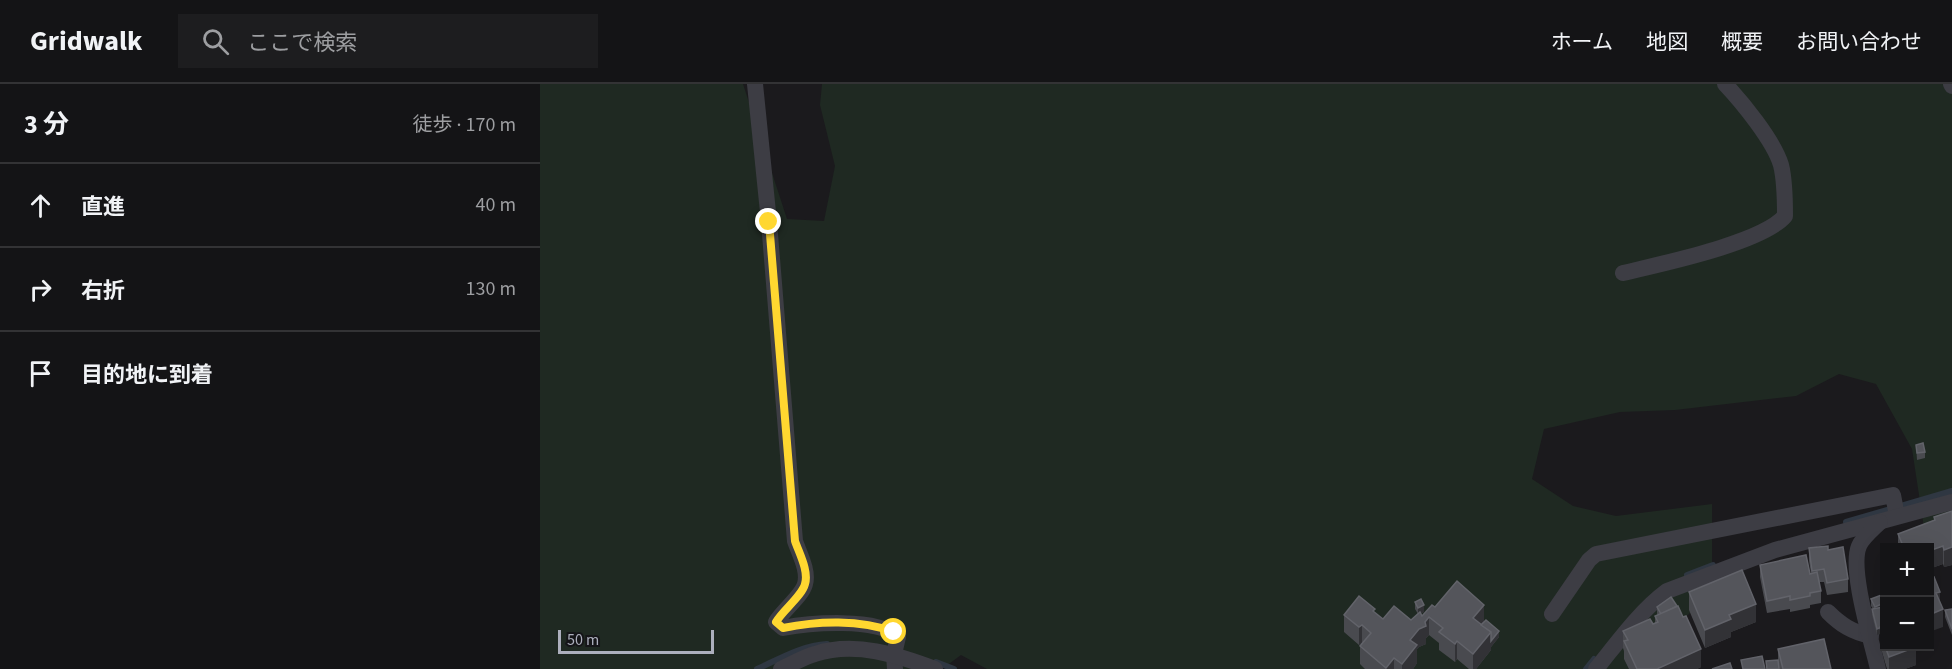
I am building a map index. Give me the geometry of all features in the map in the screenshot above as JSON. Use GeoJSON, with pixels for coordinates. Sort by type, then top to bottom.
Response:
{"type":"FeatureCollection","features":[{"type":"Feature","properties":{"kind":"street"},"geometry":{"type":"LineString","coordinates":[[755,84],[769,222],[795,541],[805,573],[805,584],[801,591],[776,622],[783,628],[803,624],[844,623],[883,628],[898,637],[895,662]]}},
{"type":"Feature","properties":{"kind":"street"},"geometry":{"type":"LineString","coordinates":[[1623,273],[1692,255],[1757,234],[1778,224],[1785,216],[1781,164],[1771,143],[1725,84]]}},
{"type":"Feature","properties":{"kind":"street"},"geometry":{"type":"LineString","coordinates":[[1552,614],[1589,560],[1596,554],[1893,495],[1889,519],[1859,544],[1856,556],[1856,574],[1878,669]]}},
{"type":"Feature","properties":{"kind":"street"},"geometry":{"type":"LineString","coordinates":[[1596,669],[1653,602],[1668,591],[1775,550],[1952,502]]}},
{"type":"Feature","properties":{"kind":"street"},"geometry":{"type":"LineString","coordinates":[[1828,612],[1840,624],[1857,633],[1870,636]]}},
{"type":"Feature","properties":{"kind":"street"},"geometry":{"type":"LineString","coordinates":[[781,669],[817,653],[861,650],[895,662],[935,669]]}},
{"type":"Feature","properties":{"kind":"shaded area"},"geometry":{"type":"Polygon","coordinates":[[[540,84],[743,84],[787,219],[824,221],[835,166],[820,105],[822,84],[1952,84],[1952,527],[1925,534],[1912,449],[1876,384],[1839,374],[1796,396],[1675,410],[1620,412],[1544,429],[1532,479],[1573,506],[1616,516],[1712,504],[1712,592],[1631,669],[987,669],[961,655],[942,669],[540,669],[540,84]]]}},
{"type":"Feature","properties":{"kind":"building"},"geometry":{"type":"Polygon","coordinates":[[[1923,443],[1925,452],[1917,453],[1916,445],[1923,443]]]}},
{"type":"Feature","properties":{"kind":"building"},"geometry":{"type":"Polygon","coordinates":[[[1952,511],[1952,547],[1944,550],[1943,546],[1934,549],[1934,543],[1902,543],[1898,534],[1935,520],[1934,517],[1952,511]]]}},
{"type":"Feature","properties":{"kind":"building"},"geometry":{"type":"Polygon","coordinates":[[[1828,546],[1828,550],[1843,547],[1848,579],[1827,583],[1824,569],[1812,571],[1809,548],[1828,546]]]}},
{"type":"Feature","properties":{"kind":"building"},"geometry":{"type":"Polygon","coordinates":[[[1806,555],[1810,574],[1817,572],[1821,591],[1790,600],[1790,596],[1767,601],[1760,565],[1806,555]]]}},
{"type":"Feature","properties":{"kind":"building"},"geometry":{"type":"Polygon","coordinates":[[[1742,570],[1756,604],[1729,615],[1731,619],[1705,630],[1689,592],[1742,570]]]}},
{"type":"Feature","properties":{"kind":"building"},"geometry":{"type":"Polygon","coordinates":[[[1934,577],[1940,592],[1936,593],[1943,609],[1934,613],[1934,577]]]}},
{"type":"Feature","properties":{"kind":"building"},"geometry":{"type":"Polygon","coordinates":[[[1457,581],[1484,605],[1473,618],[1491,632],[1473,654],[1457,641],[1455,644],[1439,632],[1443,628],[1429,617],[1425,622],[1426,626],[1419,629],[1410,640],[1417,645],[1402,664],[1394,658],[1386,668],[1360,646],[1371,633],[1344,615],[1359,596],[1383,619],[1394,606],[1411,620],[1420,612],[1422,616],[1432,605],[1435,607],[1457,581]]]}},
{"type":"Feature","properties":{"kind":"building"},"geometry":{"type":"Polygon","coordinates":[[[1880,596],[1880,605],[1875,607],[1871,599],[1880,596]]]}},
{"type":"Feature","properties":{"kind":"building"},"geometry":{"type":"Polygon","coordinates":[[[1671,597],[1677,606],[1661,614],[1657,607],[1671,597]]]}},
{"type":"Feature","properties":{"kind":"building"},"geometry":{"type":"Polygon","coordinates":[[[1421,599],[1424,605],[1418,608],[1415,602],[1421,599]]]}},
{"type":"Feature","properties":{"kind":"building"},"geometry":{"type":"Polygon","coordinates":[[[1678,606],[1683,617],[1686,616],[1701,649],[1657,669],[1637,669],[1624,641],[1628,640],[1623,631],[1650,619],[1653,624],[1658,622],[1655,616],[1678,606]]]}},
{"type":"Feature","properties":{"kind":"building"},"geometry":{"type":"Polygon","coordinates":[[[1880,608],[1880,628],[1877,629],[1872,609],[1880,608]]]}},
{"type":"Feature","properties":{"kind":"building"},"geometry":{"type":"Polygon","coordinates":[[[1952,609],[1952,629],[1945,610],[1952,609]]]}},
{"type":"Feature","properties":{"kind":"building"},"geometry":{"type":"Polygon","coordinates":[[[1486,620],[1499,631],[1491,641],[1491,632],[1481,625],[1486,620]]]}},
{"type":"Feature","properties":{"kind":"building"},"geometry":{"type":"Polygon","coordinates":[[[1824,639],[1831,669],[1783,669],[1778,649],[1824,639]]]}},
{"type":"Feature","properties":{"kind":"building"},"geometry":{"type":"Polygon","coordinates":[[[1887,651],[1905,651],[1889,657],[1887,651]]]}},
{"type":"Feature","properties":{"kind":"building"},"geometry":{"type":"Polygon","coordinates":[[[1762,656],[1765,669],[1743,669],[1741,660],[1762,656]]]}},
{"type":"Feature","properties":{"kind":"building"},"geometry":{"type":"Polygon","coordinates":[[[1778,660],[1779,669],[1767,669],[1766,661],[1778,660]]]}},
{"type":"Feature","properties":{"kind":"building"},"geometry":{"type":"Polygon","coordinates":[[[1730,663],[1732,669],[1712,669],[1730,663]]]}},
{"type":"Feature","properties":{"kind":"waterway"},"geometry":{"type":"LineString","coordinates":[[1846,522],[1952,491]]}},
{"type":"Feature","properties":{"kind":"waterway"},"geometry":{"type":"LineString","coordinates":[[1687,575],[1713,565]]}},
{"type":"Feature","properties":{"kind":"waterway"},"geometry":{"type":"LineString","coordinates":[[757,669],[800,650],[827,644]]}},
{"type":"Feature","properties":{"kind":"waterway"},"geometry":{"type":"LineString","coordinates":[[1586,669],[1594,659]]}},
{"type":"Feature","properties":{"kind":"waterway"},"geometry":{"type":"LineString","coordinates":[[936,662],[954,669]]}},
{"type":"Feature","properties":{"kind":"route"},"geometry":{"type":"LineString","coordinates":[[769,222],[795,541],[805,573],[805,584],[801,591],[776,622],[783,628],[803,624],[844,623],[883,628],[894,632]]}}]}
